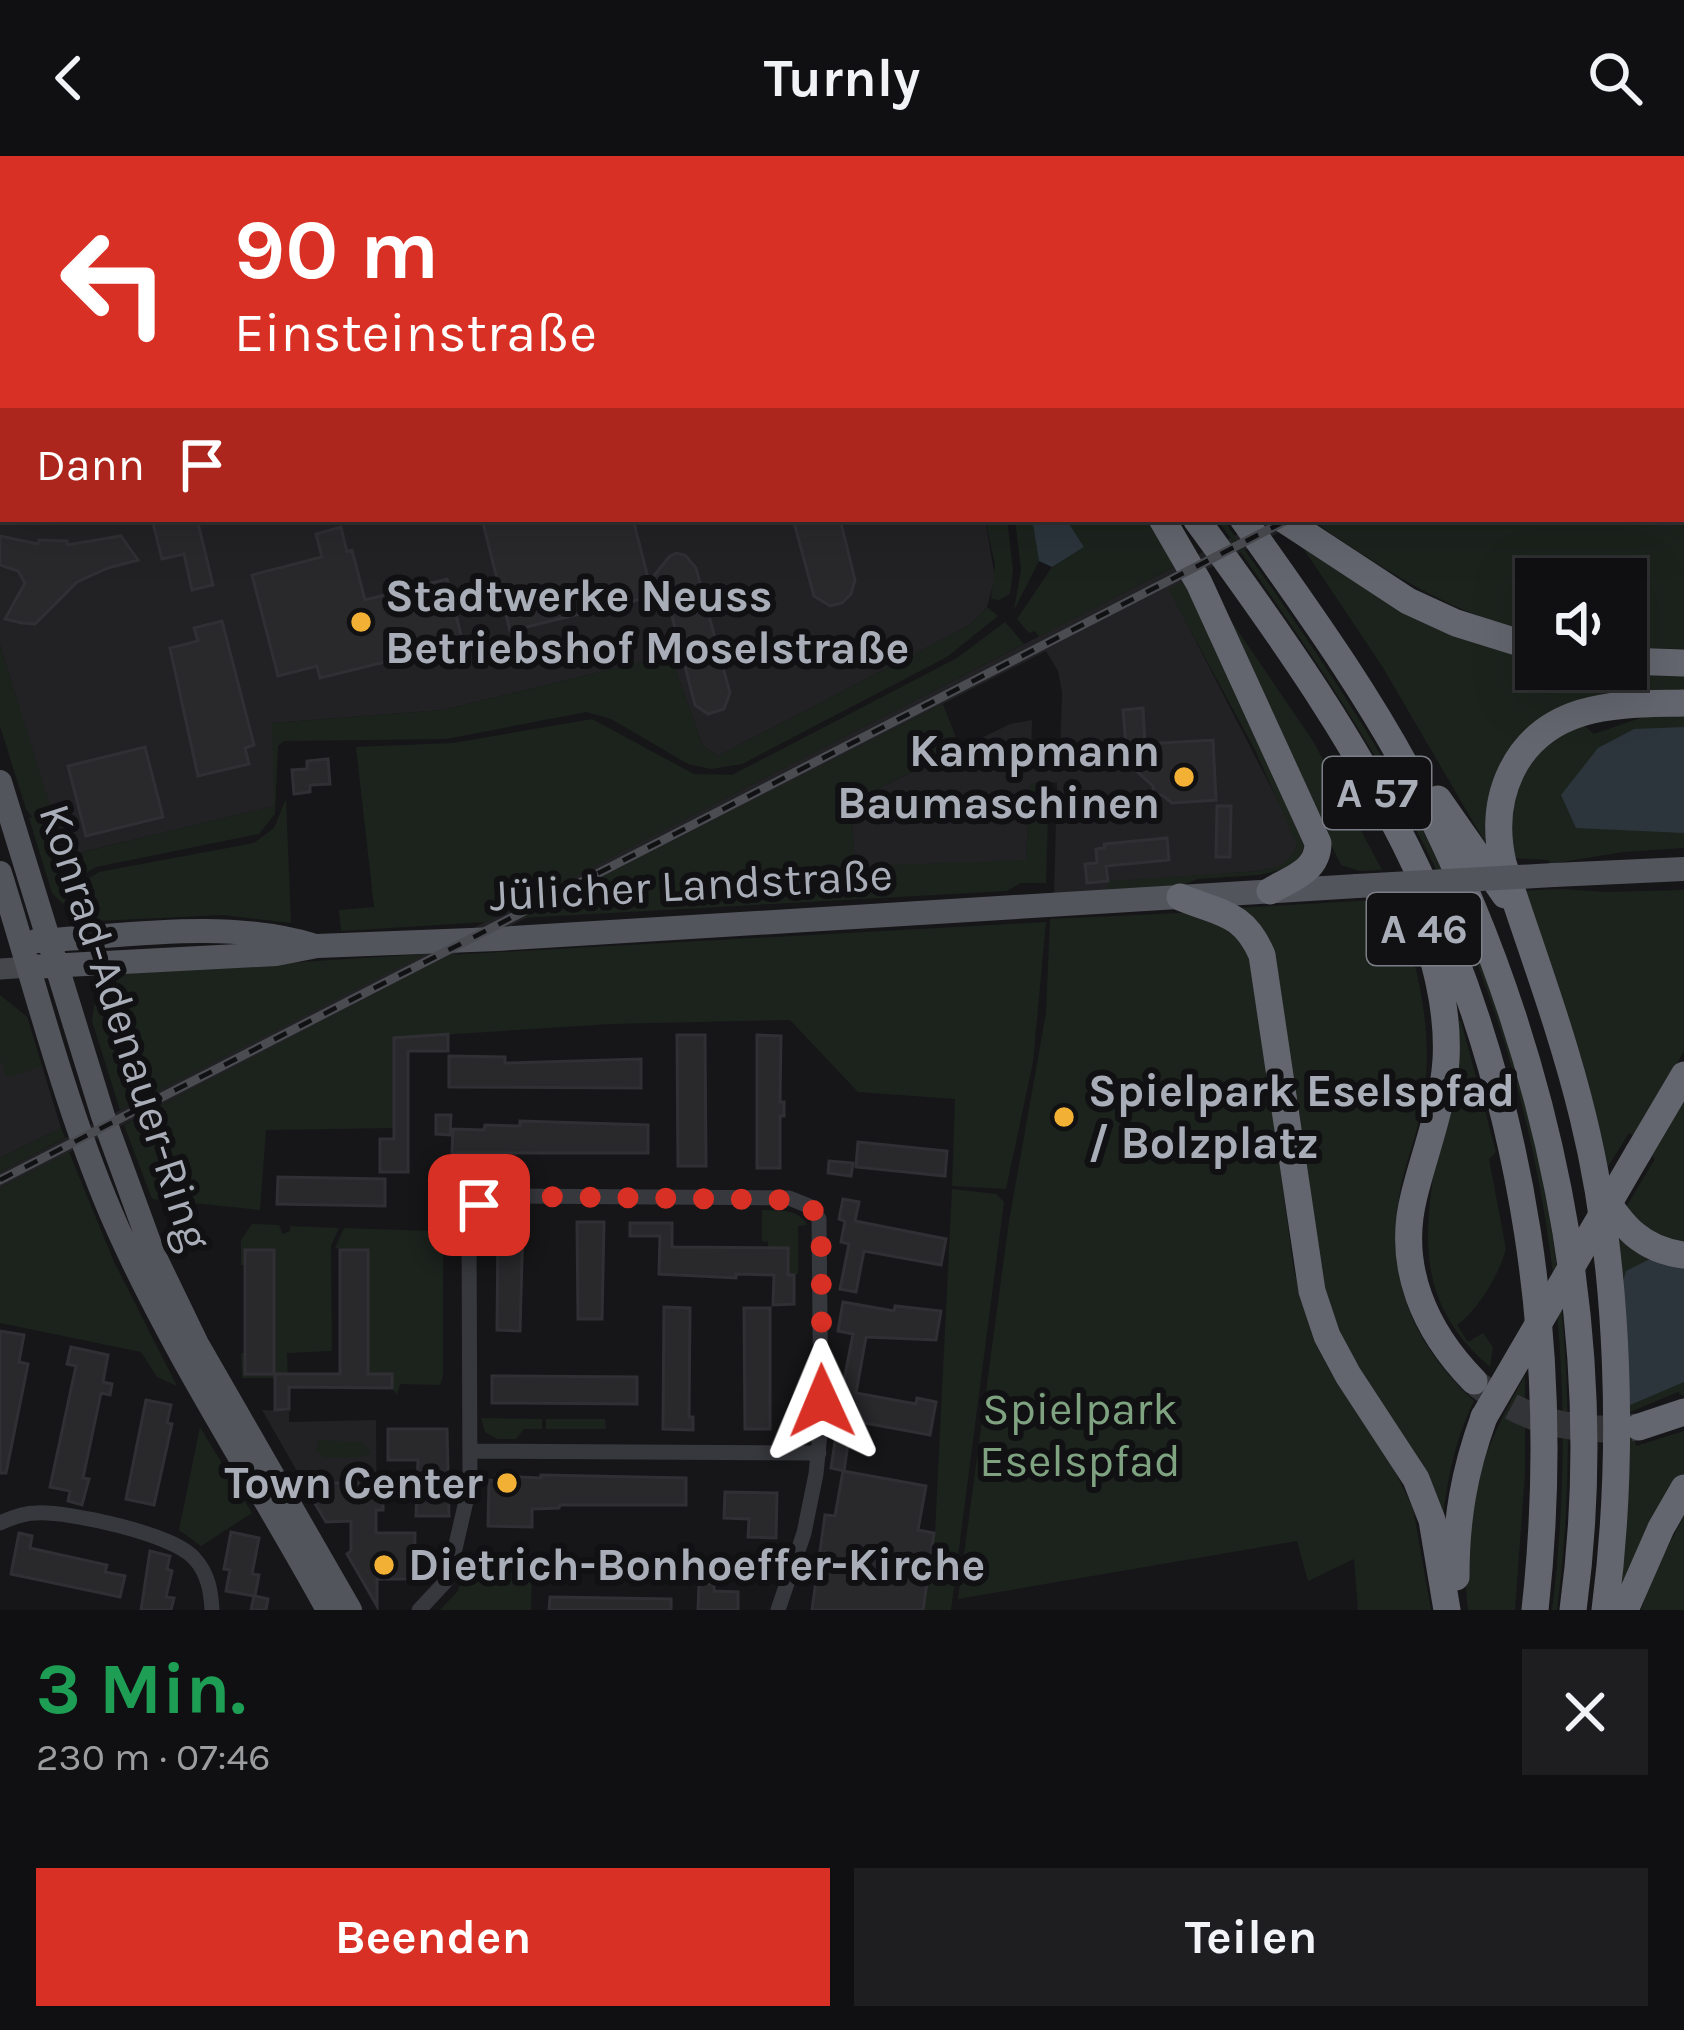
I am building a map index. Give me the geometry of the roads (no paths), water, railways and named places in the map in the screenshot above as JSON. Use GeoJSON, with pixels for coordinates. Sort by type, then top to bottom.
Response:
{"type":"FeatureCollection","features":[{"type":"Feature","properties":{"kind":"highway"},"geometry":{"type":"LineString","coordinates":[[1164,522],[1199,583],[1318,843],[1318,856],[1310,869],[1270,891]]}},
{"type":"Feature","properties":{"kind":"highway","name":"A 46"},"geometry":{"type":"LineString","coordinates":[[1182,522],[1296,686],[1417,908],[1439,977],[1446,1062],[1409,1218],[1408,1246],[1420,1304],[1432,1330],[1474,1381]]}},
{"type":"Feature","properties":{"kind":"highway","name":"A 57"},"geometry":{"type":"LineString","coordinates":[[1198,522],[1299,664],[1373,786],[1456,958],[1486,1046],[1515,1157],[1541,1322],[1544,1496],[1534,1610]]}},
{"type":"Feature","properties":{"kind":"highway","name":"A 57"},"geometry":{"type":"LineString","coordinates":[[1245,522],[1339,657],[1402,760],[1457,869],[1491,952],[1541,1116],[1566,1230],[1578,1322],[1582,1499],[1573,1610]]}},
{"type":"Feature","properties":{"kind":"highway"},"geometry":{"type":"LineString","coordinates":[[1288,522],[1408,601],[1456,623],[1515,641]]}},
{"type":"Feature","properties":{"kind":"highway"},"geometry":{"type":"LineString","coordinates":[[1303,522],[1320,542]]}},
{"type":"Feature","properties":{"kind":"highway"},"geometry":{"type":"LineString","coordinates":[[1647,662],[1684,663]]}},
{"type":"Feature","properties":{"kind":"highway"},"geometry":{"type":"LineString","coordinates":[[1605,1610],[1613,1531],[1615,1387],[1596,1183],[1566,1052],[1497,838],[1498,811],[1511,768],[1540,733],[1584,712],[1684,703]]}},
{"type":"Feature","properties":{"kind":"highway"},"geometry":{"type":"LineString","coordinates":[[1402,760],[1437,798],[1523,924]]}},
{"type":"Feature","properties":{"kind":"highway"},"geometry":{"type":"LineString","coordinates":[[1180,897],[1240,920],[1254,935],[1262,955],[1312,1291],[1348,1375],[1416,1479],[1432,1520],[1447,1610]]}},
{"type":"Feature","properties":{"kind":"highway"},"geometry":{"type":"LineString","coordinates":[[1459,1610],[1456,1523],[1465,1470],[1484,1418],[1684,1076]]}},
{"type":"Feature","properties":{"kind":"highway"},"geometry":{"type":"LineString","coordinates":[[1596,1183],[1620,1223],[1638,1240],[1684,1255]]}},
{"type":"Feature","properties":{"kind":"highway"},"geometry":{"type":"LineString","coordinates":[[1640,1427],[1684,1412]]}},
{"type":"Feature","properties":{"kind":"highway"},"geometry":{"type":"LineString","coordinates":[[1625,1610],[1652,1545],[1684,1488]]}},
{"type":"Feature","properties":{"kind":"main road","name":"Konrad-Adenauer-Ring"},"geometry":{"type":"LineString","coordinates":[[0,782],[123,1173],[163,1275],[223,1390],[350,1610]]}},
{"type":"Feature","properties":{"kind":"main road","name":"Jülicher Landstraße"},"geometry":{"type":"LineString","coordinates":[[0,969],[276,955],[317,946],[1684,868]]}},
{"type":"Feature","properties":{"kind":"main road","name":"Konrad-Adenauer-Ring"},"geometry":{"type":"LineString","coordinates":[[0,873],[11,942],[29,968],[77,1121],[133,1263],[184,1362],[328,1610]]}},
{"type":"Feature","properties":{"kind":"main road","name":"Jülicher Landstraße"},"geometry":{"type":"LineString","coordinates":[[11,942],[225,931],[276,934],[317,946]]}},
{"type":"Feature","properties":{"kind":"street"},"geometry":{"type":"LineString","coordinates":[[419,1610],[438,1593],[453,1565],[466,1507],[471,1451],[469,1250],[473,1215],[487,1198],[496,1196],[788,1198],[809,1206],[821,1229],[819,1453],[804,1533],[778,1610]]}},
{"type":"Feature","properties":{"kind":"street"},"geometry":{"type":"LineString","coordinates":[[471,1451],[819,1453]]}},
{"type":"Feature","properties":{"kind":"street"},"geometry":{"type":"LineString","coordinates":[[0,1523],[47,1513],[162,1537],[196,1560],[211,1592],[212,1610]]}},
{"type":"Feature","properties":{"kind":"tunnel"},"geometry":{"type":"LineString","coordinates":[[1477,1384],[1514,1408],[1552,1422],[1593,1429],[1637,1427]]}},
{"type":"Feature","properties":{"kind":"railway"},"geometry":{"type":"LineString","coordinates":[[0,1180],[1283,522]]}},
{"type":"Feature","properties":{"kind":"place","name":"Stadtwerke Neuss Betriebshof Moselstraße"},"geometry":{"type":"Point","coordinates":[361,622]}},
{"type":"Feature","properties":{"kind":"place","name":"Kampmann Baumaschinen"},"geometry":{"type":"Point","coordinates":[1184,777]}},
{"type":"Feature","properties":{"kind":"place","name":"Spielpark Eselspfad / Bolzplatz"},"geometry":{"type":"Point","coordinates":[1064,1117]}},
{"type":"Feature","properties":{"kind":"place","name":"Town Center"},"geometry":{"type":"Point","coordinates":[507,1483]}},
{"type":"Feature","properties":{"kind":"place","name":"Dietrich-Bonhoeffer-Kirche"},"geometry":{"type":"Point","coordinates":[384,1565]}},
{"type":"Feature","properties":{"kind":"park label","name":"Spielpark Eselspfad"},"geometry":{"type":"Point","coordinates":[1080,1435]}}]}
